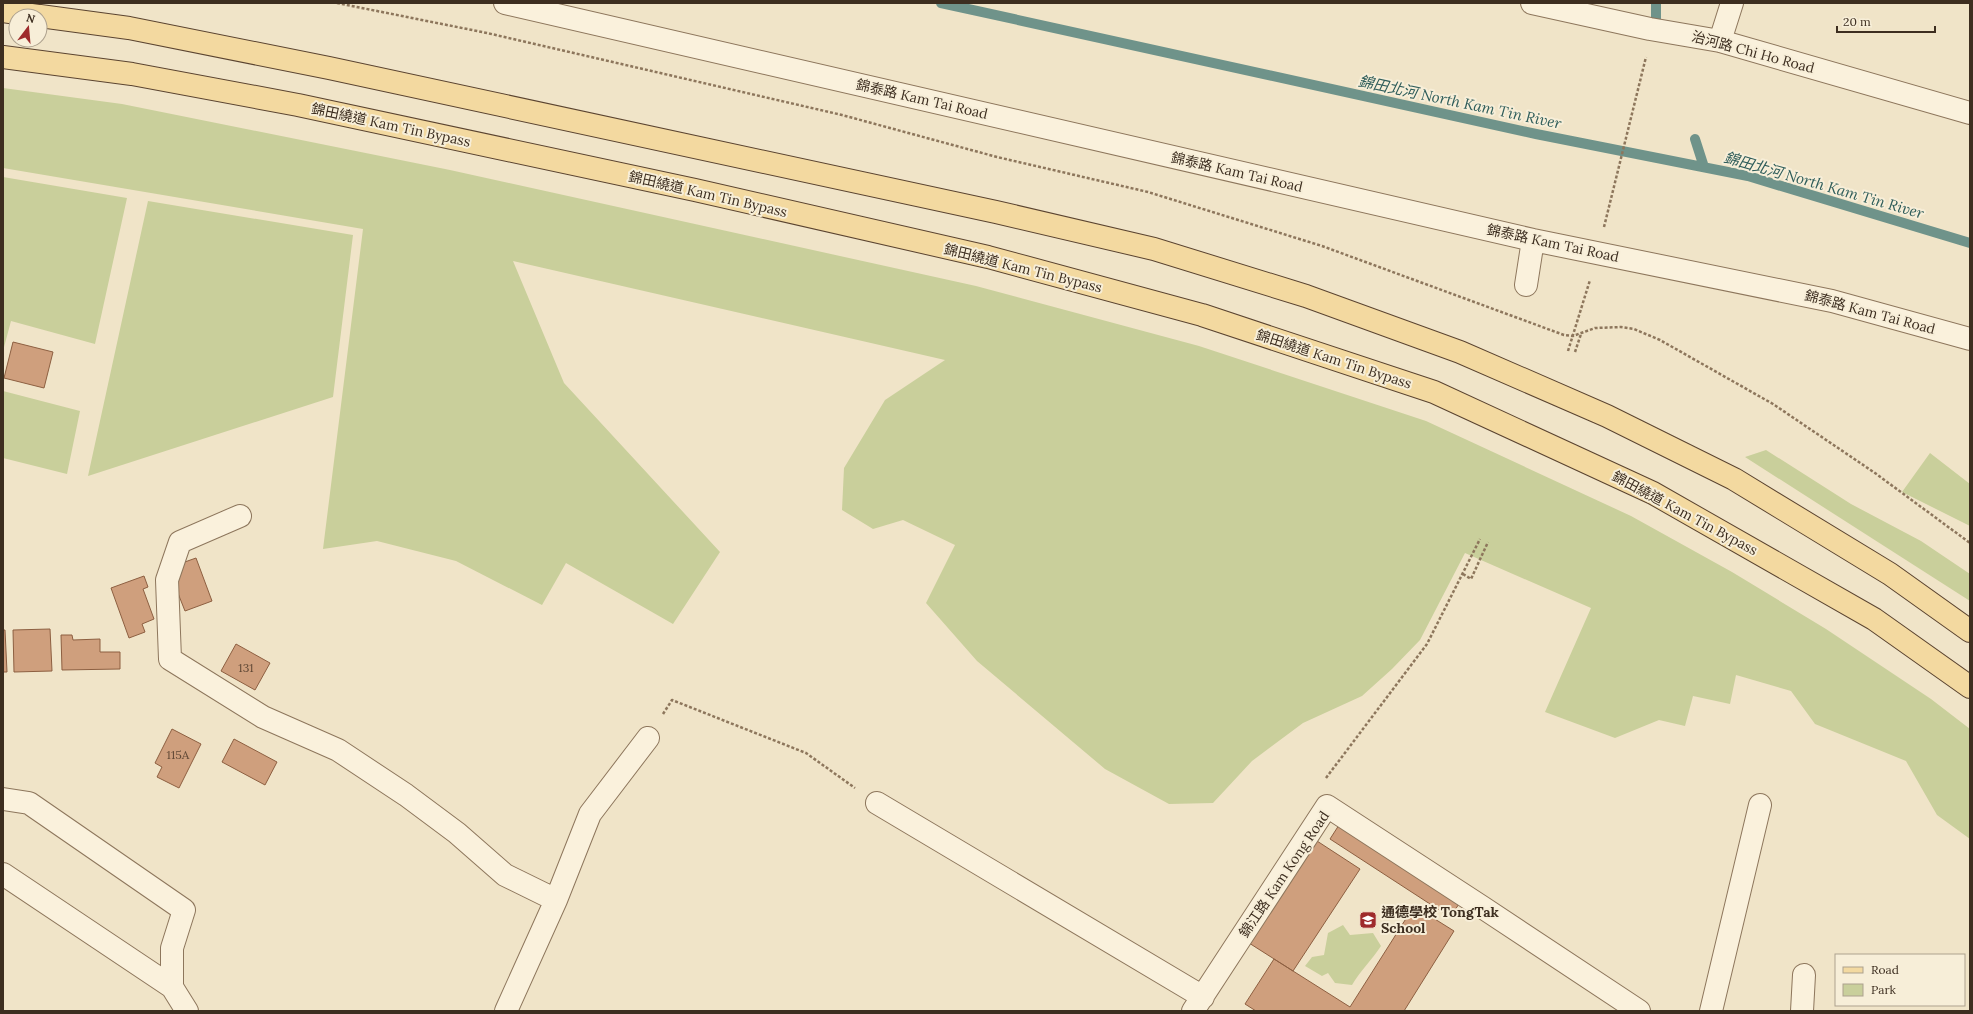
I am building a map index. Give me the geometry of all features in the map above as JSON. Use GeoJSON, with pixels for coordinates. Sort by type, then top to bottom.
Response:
{"type":"FeatureCollection","features":[{"type":"Feature","properties":{"kind":"main road"},"geometry":{"type":"LineString","coordinates":[[48,17],[129,28],[328,68],[996,212],[1154,249],[1306,296],[1460,352],[1607,416],[1734,479],[1890,574],[1970,631]]}},
{"type":"Feature","properties":{"kind":"main road","name":"錦田繞道 Kam Tin Bypass"},"geometry":{"type":"LineString","coordinates":[[3,56],[132,74],[321,110],[703,192],[972,254],[1202,315],[1434,392],[1653,493],[1874,619],[1970,687]]}},
{"type":"Feature","properties":{"kind":"street","name":"錦泰路 Kam Tai Road"},"geometry":{"type":"LineString","coordinates":[[505,3],[1533,240],[1598,252],[1832,301],[1970,339]]}},
{"type":"Feature","properties":{"kind":"street","name":"治河路 Chi Ho Road"},"geometry":{"type":"LineString","coordinates":[[1535,3],[1650,29],[1720,41],[1970,113]]}},
{"type":"Feature","properties":{"kind":"street"},"geometry":{"type":"LineString","coordinates":[[1720,41],[1732,3]]}},
{"type":"Feature","properties":{"kind":"street"},"geometry":{"type":"LineString","coordinates":[[1526,285],[1533,240]]}},
{"type":"Feature","properties":{"kind":"street"},"geometry":{"type":"LineString","coordinates":[[240,516],[180,542],[167,580],[170,659],[263,717],[338,750],[406,795],[457,833],[505,875],[556,900]]}},
{"type":"Feature","properties":{"kind":"street"},"geometry":{"type":"LineString","coordinates":[[506,1011],[556,900],[590,814],[648,738]]}},
{"type":"Feature","properties":{"kind":"street"},"geometry":{"type":"LineString","coordinates":[[3,799],[29,803],[184,910],[172,948],[172,987]]}},
{"type":"Feature","properties":{"kind":"street"},"geometry":{"type":"LineString","coordinates":[[877,803],[1198,1004]]}},
{"type":"Feature","properties":{"kind":"street"},"geometry":{"type":"LineString","coordinates":[[1711,1011],[1760,805]]}},
{"type":"Feature","properties":{"kind":"street","name":"錦江路 Kam Kong Road"},"geometry":{"type":"LineString","coordinates":[[1198,1004],[1327,806],[1638,1011]]}},
{"type":"Feature","properties":{"kind":"street"},"geometry":{"type":"LineString","coordinates":[[3,874],[172,987],[187,1011]]}},
{"type":"Feature","properties":{"kind":"street"},"geometry":{"type":"LineString","coordinates":[[1802,1011],[1804,975]]}},
{"type":"Feature","properties":{"kind":"path"},"geometry":{"type":"LineString","coordinates":[[337,3],[487,33],[827,112],[997,157],[1148,192],[1322,246],[1554,331],[1573,336],[1595,328],[1620,327],[1639,331],[1660,340],[1773,404],[1881,478],[1970,543]]}},
{"type":"Feature","properties":{"kind":"path"},"geometry":{"type":"LineString","coordinates":[[1605,225],[1647,52]]}},
{"type":"Feature","properties":{"kind":"path"},"geometry":{"type":"LineString","coordinates":[[1568,351],[1598,252]]}},
{"type":"Feature","properties":{"kind":"path"},"geometry":{"type":"LineString","coordinates":[[1574,352],[1581,333]]}},
{"type":"Feature","properties":{"kind":"path"},"geometry":{"type":"LineString","coordinates":[[1327,806],[1313,796],[1427,644],[1480,539]]}},
{"type":"Feature","properties":{"kind":"path"},"geometry":{"type":"LineString","coordinates":[[1463,573],[1471,578],[1488,542]]}},
{"type":"Feature","properties":{"kind":"path"},"geometry":{"type":"LineString","coordinates":[[648,738],[672,700],[806,753],[877,803]]}},
{"type":"Feature","properties":{"kind":"green space"},"geometry":{"type":"Polygon","coordinates":[[[3,88],[122,104],[450,170],[976,286],[1199,346],[1426,421],[1631,516],[1732,572],[1826,629],[1931,699],[1970,729],[1970,839],[1937,815],[1906,761],[1815,724],[1791,691],[1736,675],[1730,704],[1693,696],[1685,726],[1659,720],[1615,738],[1545,712],[1591,608],[1465,553],[1420,640],[1392,669],[1362,696],[1303,723],[1252,761],[1213,803],[1169,804],[1105,769],[977,661],[926,603],[955,545],[903,520],[873,529],[842,510],[844,468],[885,400],[945,360],[513,261],[564,383],[720,552],[673,624],[566,563],[542,605],[456,561],[377,541],[323,549],[363,229],[3,168],[3,88]]]}},
{"type":"Feature","properties":{"kind":"green space"},"geometry":{"type":"Polygon","coordinates":[[[3,177],[127,198],[95,344],[11,321],[3,351],[3,177]]]}},
{"type":"Feature","properties":{"kind":"green space"},"geometry":{"type":"Polygon","coordinates":[[[148,201],[353,235],[333,397],[88,476],[148,201]]]}},
{"type":"Feature","properties":{"kind":"green space"},"geometry":{"type":"Polygon","coordinates":[[[3,391],[80,411],[67,474],[3,458],[3,391]]]}},
{"type":"Feature","properties":{"kind":"green space"},"geometry":{"type":"Polygon","coordinates":[[[1766,450],[1851,504],[1921,541],[1970,574],[1970,601],[1745,457],[1766,450]]]}},
{"type":"Feature","properties":{"kind":"green space"},"geometry":{"type":"Polygon","coordinates":[[[1930,453],[1970,484],[1970,526],[1902,492],[1930,453]]]}},
{"type":"Feature","properties":{"kind":"green space"},"geometry":{"type":"Polygon","coordinates":[[[1343,925],[1350,935],[1373,933],[1381,946],[1352,985],[1335,983],[1328,973],[1322,976],[1305,966],[1312,957],[1324,955],[1328,933],[1343,925]]]}},
{"type":"Feature","properties":{"kind":"building"},"geometry":{"type":"Polygon","coordinates":[[[13,342],[53,352],[44,388],[4,378],[13,342]]]}},
{"type":"Feature","properties":{"kind":"building"},"geometry":{"type":"Polygon","coordinates":[[[196,558],[212,601],[185,611],[168,568],[196,558]]]}},
{"type":"Feature","properties":{"kind":"building"},"geometry":{"type":"Polygon","coordinates":[[[144,576],[148,587],[143,589],[154,619],[142,624],[145,632],[129,638],[111,588],[144,576]]]}},
{"type":"Feature","properties":{"kind":"building"},"geometry":{"type":"Polygon","coordinates":[[[50,629],[52,671],[14,672],[13,630],[50,629]]]}},
{"type":"Feature","properties":{"kind":"building"},"geometry":{"type":"Polygon","coordinates":[[[3,630],[5,630],[7,672],[3,672],[3,630]]]}},
{"type":"Feature","properties":{"kind":"building"},"geometry":{"type":"Polygon","coordinates":[[[61,635],[72,635],[73,640],[100,639],[100,652],[120,652],[120,669],[62,670],[61,635]]]}},
{"type":"Feature","properties":{"kind":"building"},"geometry":{"type":"Polygon","coordinates":[[[236,644],[270,663],[255,690],[221,671],[236,644]]]}},
{"type":"Feature","properties":{"kind":"building"},"geometry":{"type":"Polygon","coordinates":[[[172,729],[201,744],[179,788],[157,777],[162,767],[155,763],[172,729]]]}},
{"type":"Feature","properties":{"kind":"building"},"geometry":{"type":"Polygon","coordinates":[[[234,739],[277,762],[265,785],[222,762],[234,739]]]}},
{"type":"Feature","properties":{"kind":"building"},"geometry":{"type":"Polygon","coordinates":[[[1339,825],[1459,904],[1450,917],[1330,839],[1339,825]]]}},
{"type":"Feature","properties":{"kind":"building"},"geometry":{"type":"Polygon","coordinates":[[[1317,841],[1360,869],[1293,971],[1249,943],[1317,841]]]}},
{"type":"Feature","properties":{"kind":"building"},"geometry":{"type":"Polygon","coordinates":[[[1414,906],[1454,931],[1404,1011],[1256,1011],[1245,1004],[1274,959],[1350,1007],[1414,906]]]}},
{"type":"Feature","properties":{"kind":"waterway","name":"錦田北河 North Kam Tin River"},"geometry":{"type":"LineString","coordinates":[[941,3],[1536,134],[1748,176],[1970,243]]}},
{"type":"Feature","properties":{"kind":"waterway"},"geometry":{"type":"LineString","coordinates":[[1656,3],[1656,23]]}},
{"type":"Feature","properties":{"kind":"waterway"},"geometry":{"type":"LineString","coordinates":[[1695,139],[1704,167]]}},
{"type":"Feature","properties":{"kind":"place","name":"通德學校 TongTak School"},"geometry":{"type":"Point","coordinates":[1368,920]}}]}
